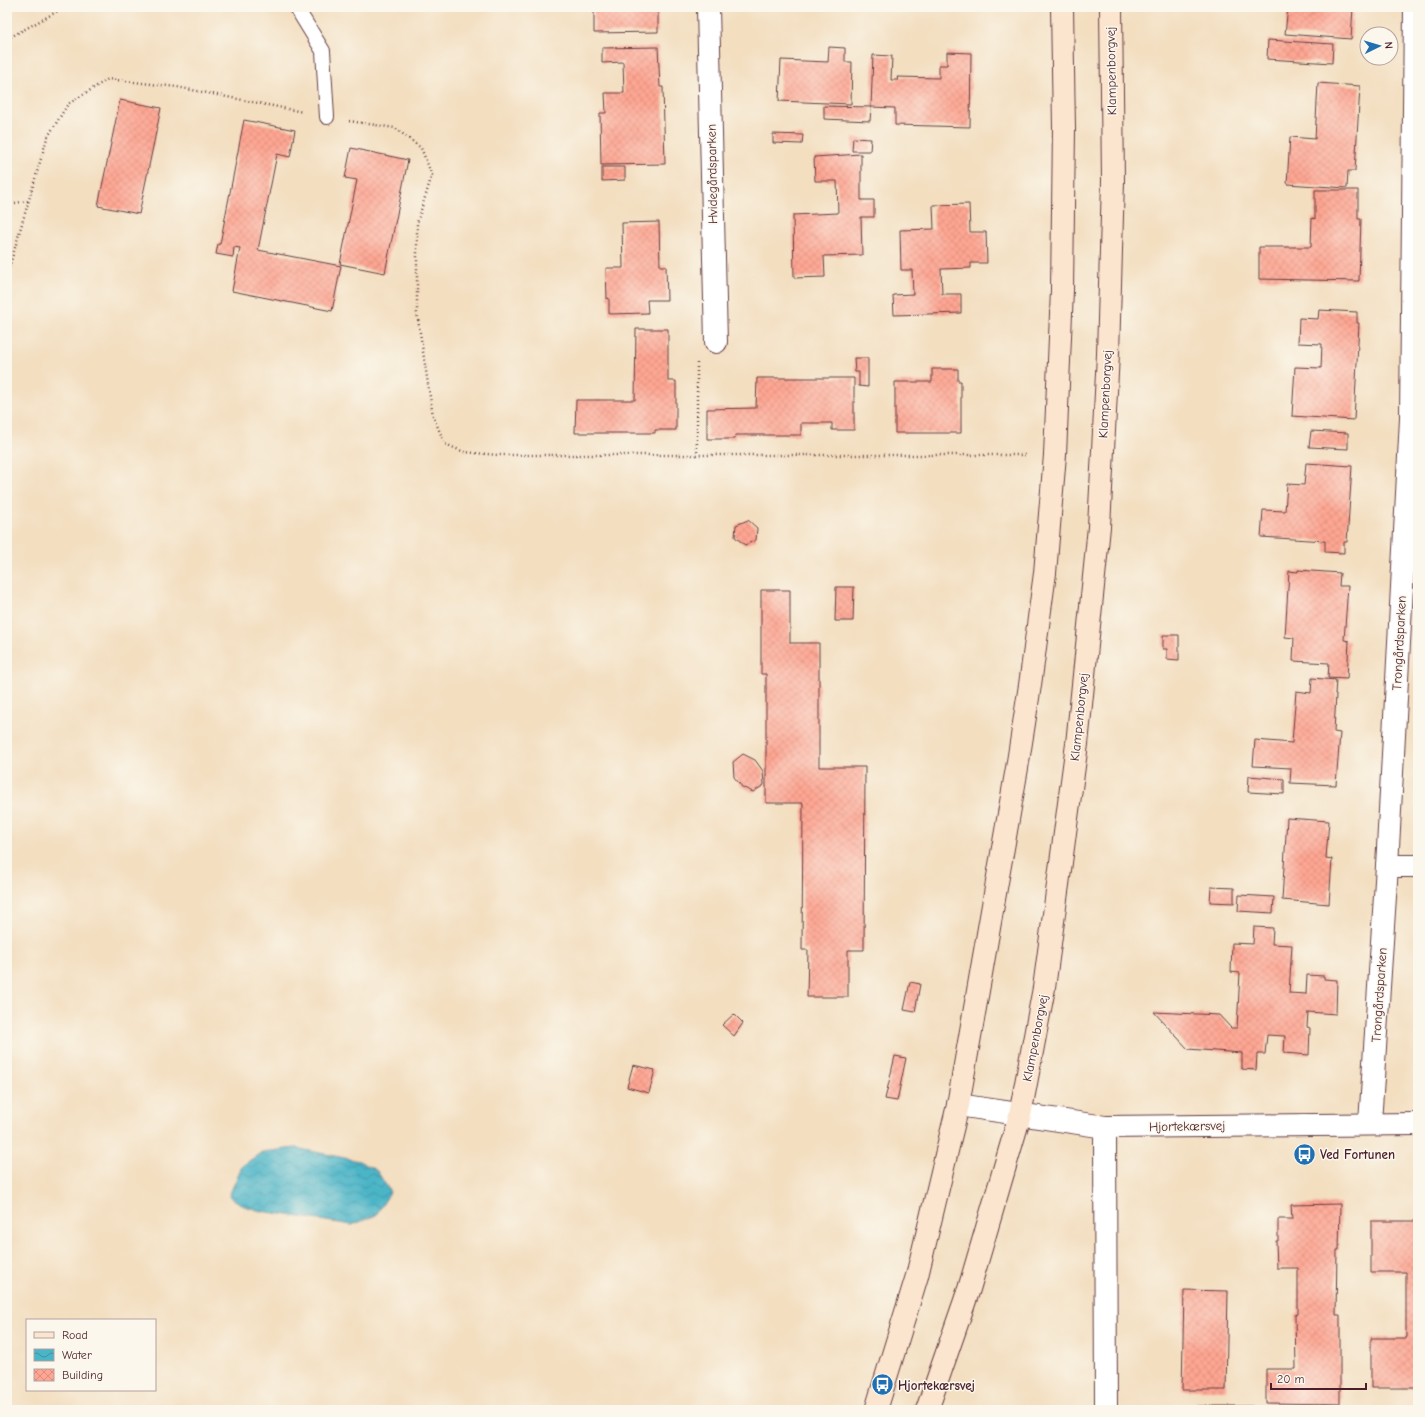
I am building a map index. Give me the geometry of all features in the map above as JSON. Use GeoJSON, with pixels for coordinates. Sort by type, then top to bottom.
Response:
{"type":"FeatureCollection","features":[{"type":"Feature","properties":{"kind":"street","name":"Hvidegårdsparken"},"geometry":{"type":"LineString","coordinates":[[708,7],[716,342]]}},
{"type":"Feature","properties":{"kind":"street"},"geometry":{"type":"LineString","coordinates":[[876,1410],[917,1276],[958,1104],[1017,768],[1045,573],[1055,455],[1062,290],[1064,129],[1062,7]]}},
{"type":"Feature","properties":{"kind":"street","name":"Klampenborgvej"},"geometry":{"type":"LineString","coordinates":[[927,1410],[969,1289],[1020,1115],[1045,981],[1077,744],[1099,527],[1108,354],[1113,181],[1111,7]]}},
{"type":"Feature","properties":{"kind":"street","name":"Trongårdsparken"},"geometry":{"type":"LineString","coordinates":[[1370,1124],[1414,419],[1415,7]]}},
{"type":"Feature","properties":{"kind":"street"},"geometry":{"type":"LineString","coordinates":[[1387,866],[1418,866]]}},
{"type":"Feature","properties":{"kind":"street","name":"Hjortekærsvej"},"geometry":{"type":"LineString","coordinates":[[958,1104],[1020,1115],[1105,1127],[1418,1124]]}},
{"type":"Feature","properties":{"kind":"street"},"geometry":{"type":"LineString","coordinates":[[1105,1127],[1106,1410]]}},
{"type":"Feature","properties":{"kind":"lane"},"geometry":{"type":"LineString","coordinates":[[296,7],[323,51],[327,117]]}},
{"type":"Feature","properties":{"kind":"path"},"geometry":{"type":"LineString","coordinates":[[7,39],[65,7]]}},
{"type":"Feature","properties":{"kind":"path"},"geometry":{"type":"LineString","coordinates":[[7,275],[47,138],[68,104],[108,79],[177,87],[327,117],[395,128],[421,148],[432,175],[417,223],[417,313],[433,416],[445,444],[464,452],[498,455],[1055,455]]}},
{"type":"Feature","properties":{"kind":"path"},"geometry":{"type":"LineString","coordinates":[[7,204],[29,201]]}},
{"type":"Feature","properties":{"kind":"path"},"geometry":{"type":"LineString","coordinates":[[698,455],[697,361],[702,348],[716,342]]}},
{"type":"Feature","properties":{"kind":"water"},"geometry":{"type":"Polygon","coordinates":[[[296,1148],[359,1161],[377,1171],[390,1192],[376,1215],[352,1225],[261,1211],[244,1206],[229,1196],[242,1166],[262,1152],[296,1148]]]}},
{"type":"Feature","properties":{"kind":"building"},"geometry":{"type":"Polygon","coordinates":[[[594,7],[658,7],[658,32],[594,33],[594,7]]]}},
{"type":"Feature","properties":{"kind":"building"},"geometry":{"type":"Polygon","coordinates":[[[1288,7],[1353,7],[1351,39],[1285,34],[1288,7]]]}},
{"type":"Feature","properties":{"kind":"building"},"geometry":{"type":"Polygon","coordinates":[[[1268,40],[1333,44],[1332,63],[1267,59],[1268,40]]]}},
{"type":"Feature","properties":{"kind":"building"},"geometry":{"type":"Polygon","coordinates":[[[658,47],[660,87],[663,87],[665,164],[601,165],[600,113],[606,113],[605,93],[624,93],[623,62],[602,63],[602,48],[658,47]]]}},
{"type":"Feature","properties":{"kind":"building"},"geometry":{"type":"Polygon","coordinates":[[[829,47],[845,48],[845,62],[852,62],[851,104],[779,101],[781,60],[828,62],[829,47]]]}},
{"type":"Feature","properties":{"kind":"building"},"geometry":{"type":"Polygon","coordinates":[[[947,52],[971,53],[970,127],[895,125],[895,108],[871,107],[873,55],[892,56],[891,80],[898,80],[897,77],[939,78],[939,65],[947,65],[947,52]]]}},
{"type":"Feature","properties":{"kind":"building"},"geometry":{"type":"Polygon","coordinates":[[[1318,83],[1360,86],[1355,171],[1348,171],[1347,188],[1287,184],[1290,137],[1315,139],[1318,83]]]}},
{"type":"Feature","properties":{"kind":"building"},"geometry":{"type":"Polygon","coordinates":[[[120,100],[161,108],[139,214],[98,206],[120,100]]]}},
{"type":"Feature","properties":{"kind":"building"},"geometry":{"type":"Polygon","coordinates":[[[824,106],[871,107],[870,121],[824,119],[824,106]]]}},
{"type":"Feature","properties":{"kind":"building"},"geometry":{"type":"Polygon","coordinates":[[[244,120],[295,130],[290,157],[277,154],[258,250],[341,266],[332,311],[232,291],[240,248],[234,247],[233,257],[216,254],[218,244],[220,244],[244,120]]]}},
{"type":"Feature","properties":{"kind":"building"},"geometry":{"type":"Polygon","coordinates":[[[773,134],[803,135],[802,144],[773,143],[773,134]]]}},
{"type":"Feature","properties":{"kind":"building"},"geometry":{"type":"Polygon","coordinates":[[[853,138],[871,139],[870,151],[852,151],[853,138]]]}},
{"type":"Feature","properties":{"kind":"building"},"geometry":{"type":"Polygon","coordinates":[[[351,148],[408,160],[385,273],[340,264],[357,180],[345,178],[351,148]]]}},
{"type":"Feature","properties":{"kind":"building"},"geometry":{"type":"Polygon","coordinates":[[[861,154],[861,200],[874,200],[874,217],[861,217],[862,255],[824,256],[825,277],[794,278],[793,215],[838,213],[837,181],[815,181],[814,157],[861,154]]]}},
{"type":"Feature","properties":{"kind":"building"},"geometry":{"type":"Polygon","coordinates":[[[602,167],[625,167],[625,180],[602,181],[602,167]]]}},
{"type":"Feature","properties":{"kind":"building"},"geometry":{"type":"Polygon","coordinates":[[[1315,190],[1358,190],[1358,219],[1361,219],[1359,281],[1259,279],[1259,247],[1311,247],[1312,218],[1315,219],[1315,190]]]}},
{"type":"Feature","properties":{"kind":"building"},"geometry":{"type":"Polygon","coordinates":[[[969,204],[970,232],[986,232],[987,263],[971,263],[971,268],[941,269],[942,294],[961,294],[961,313],[894,315],[893,295],[913,294],[912,270],[901,270],[900,230],[934,229],[933,205],[969,204]]]}},
{"type":"Feature","properties":{"kind":"building"},"geometry":{"type":"Polygon","coordinates":[[[659,222],[660,266],[666,266],[667,300],[647,300],[648,313],[609,314],[606,268],[623,268],[622,223],[659,222]]]}},
{"type":"Feature","properties":{"kind":"building"},"geometry":{"type":"Polygon","coordinates":[[[1319,310],[1357,312],[1357,323],[1359,323],[1354,420],[1292,416],[1295,367],[1321,368],[1322,344],[1298,343],[1299,318],[1318,319],[1319,310]]]}},
{"type":"Feature","properties":{"kind":"building"},"geometry":{"type":"Polygon","coordinates":[[[636,329],[668,329],[668,381],[676,381],[676,430],[655,430],[655,433],[575,433],[576,400],[635,400],[636,329]]]}},
{"type":"Feature","properties":{"kind":"building"},"geometry":{"type":"Polygon","coordinates":[[[854,358],[868,358],[868,387],[859,386],[859,372],[855,372],[854,358]]]}},
{"type":"Feature","properties":{"kind":"building"},"geometry":{"type":"Polygon","coordinates":[[[932,369],[958,369],[958,381],[961,381],[961,433],[895,433],[895,382],[932,382],[932,369]]]}},
{"type":"Feature","properties":{"kind":"building"},"geometry":{"type":"Polygon","coordinates":[[[757,378],[854,378],[854,430],[832,430],[832,423],[801,423],[801,435],[736,435],[735,439],[707,439],[707,409],[756,408],[757,378]]]}},
{"type":"Feature","properties":{"kind":"building"},"geometry":{"type":"Polygon","coordinates":[[[1311,431],[1348,433],[1348,449],[1309,447],[1311,431]]]}},
{"type":"Feature","properties":{"kind":"building"},"geometry":{"type":"Polygon","coordinates":[[[1306,463],[1352,466],[1347,542],[1344,542],[1344,553],[1325,552],[1325,541],[1261,537],[1263,510],[1285,511],[1287,484],[1304,485],[1306,463]]]}},
{"type":"Feature","properties":{"kind":"building"},"geometry":{"type":"Polygon","coordinates":[[[748,520],[757,528],[756,540],[745,545],[735,537],[736,525],[748,520]]]}},
{"type":"Feature","properties":{"kind":"building"},"geometry":{"type":"Polygon","coordinates":[[[1298,570],[1340,573],[1339,586],[1348,586],[1344,640],[1349,641],[1347,679],[1328,678],[1329,663],[1293,661],[1294,638],[1285,637],[1289,571],[1298,572],[1298,570]]]}},
{"type":"Feature","properties":{"kind":"building"},"geometry":{"type":"Polygon","coordinates":[[[836,587],[854,587],[853,621],[835,621],[836,587]]]}},
{"type":"Feature","properties":{"kind":"building"},"geometry":{"type":"Polygon","coordinates":[[[761,590],[790,590],[790,643],[819,643],[819,767],[865,767],[864,950],[848,950],[848,997],[807,997],[808,950],[802,950],[803,803],[766,803],[766,674],[761,674],[761,590]]]}},
{"type":"Feature","properties":{"kind":"building"},"geometry":{"type":"Polygon","coordinates":[[[1163,635],[1179,635],[1179,660],[1167,659],[1167,649],[1163,649],[1163,635]]]}},
{"type":"Feature","properties":{"kind":"building"},"geometry":{"type":"Polygon","coordinates":[[[1312,678],[1336,680],[1334,732],[1340,733],[1336,785],[1290,783],[1291,768],[1253,766],[1255,740],[1292,743],[1296,691],[1311,693],[1312,678]]]}},
{"type":"Feature","properties":{"kind":"building"},"geometry":{"type":"Polygon","coordinates":[[[743,754],[755,760],[763,771],[764,785],[753,792],[742,787],[734,777],[733,762],[743,754]]]}},
{"type":"Feature","properties":{"kind":"building"},"geometry":{"type":"Polygon","coordinates":[[[1249,776],[1284,779],[1284,794],[1248,792],[1249,776]]]}},
{"type":"Feature","properties":{"kind":"building"},"geometry":{"type":"Polygon","coordinates":[[[1287,818],[1329,821],[1326,858],[1332,859],[1329,904],[1282,900],[1287,818]]]}},
{"type":"Feature","properties":{"kind":"building"},"geometry":{"type":"Polygon","coordinates":[[[1211,887],[1234,888],[1234,903],[1210,902],[1211,887]]]}},
{"type":"Feature","properties":{"kind":"building"},"geometry":{"type":"Polygon","coordinates":[[[1239,895],[1274,897],[1273,913],[1238,911],[1239,895]]]}},
{"type":"Feature","properties":{"kind":"building"},"geometry":{"type":"Polygon","coordinates":[[[1254,927],[1273,928],[1272,944],[1292,945],[1289,993],[1306,994],[1307,975],[1324,976],[1324,979],[1337,980],[1336,1014],[1308,1012],[1307,1027],[1310,1028],[1309,1055],[1284,1053],[1285,1036],[1267,1035],[1265,1054],[1257,1054],[1256,1070],[1242,1069],[1242,1053],[1188,1049],[1154,1012],[1219,1015],[1231,1028],[1237,1028],[1240,973],[1231,972],[1232,943],[1253,944],[1254,927]]]}},
{"type":"Feature","properties":{"kind":"building"},"geometry":{"type":"Polygon","coordinates":[[[910,982],[920,984],[915,1012],[904,1010],[910,982]]]}},
{"type":"Feature","properties":{"kind":"building"},"geometry":{"type":"Polygon","coordinates":[[[734,1014],[743,1023],[734,1036],[722,1025],[734,1014]]]}},
{"type":"Feature","properties":{"kind":"building"},"geometry":{"type":"Polygon","coordinates":[[[895,1056],[906,1058],[897,1101],[885,1099],[895,1056]]]}},
{"type":"Feature","properties":{"kind":"building"},"geometry":{"type":"Polygon","coordinates":[[[633,1065],[655,1070],[649,1093],[627,1087],[633,1065]]]}},
{"type":"Feature","properties":{"kind":"building"},"geometry":{"type":"Polygon","coordinates":[[[1340,1204],[1339,1250],[1337,1250],[1336,1315],[1340,1315],[1340,1404],[1266,1403],[1266,1369],[1296,1369],[1295,1315],[1298,1314],[1298,1268],[1277,1268],[1276,1241],[1278,1241],[1278,1219],[1292,1219],[1291,1205],[1340,1204]]]}},
{"type":"Feature","properties":{"kind":"building"},"geometry":{"type":"Polygon","coordinates":[[[1371,1221],[1418,1221],[1418,1388],[1371,1388],[1371,1338],[1406,1338],[1406,1272],[1371,1272],[1371,1221]]]}},
{"type":"Feature","properties":{"kind":"building"},"geometry":{"type":"Polygon","coordinates":[[[1184,1290],[1228,1291],[1226,1390],[1182,1390],[1184,1290]]]}},
{"type":"Feature","properties":{"kind":"building"},"geometry":{"type":"Polygon","coordinates":[[[1197,1406],[1252,1406],[1252,1410],[1197,1410],[1197,1406]]]}},
{"type":"Feature","properties":{"kind":"place","name":"Ved Fortunen"},"geometry":{"type":"Point","coordinates":[1305,1154]}},
{"type":"Feature","properties":{"kind":"place","name":"Hjortekærsvej"},"geometry":{"type":"Point","coordinates":[883,1385]}}]}
